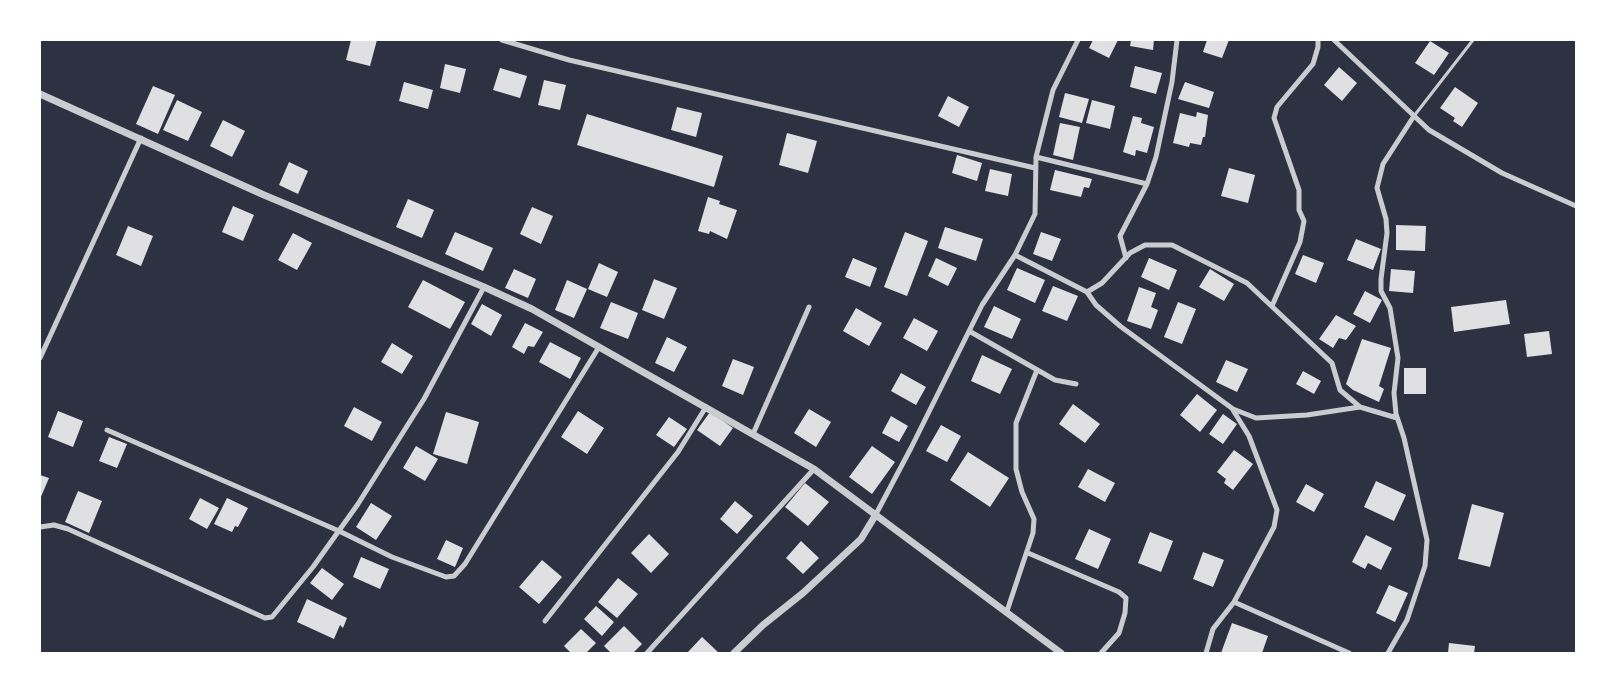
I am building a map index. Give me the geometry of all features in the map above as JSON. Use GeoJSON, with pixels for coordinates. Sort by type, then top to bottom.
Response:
{"type":"FeatureCollection","features":[{"type":"Feature","properties":{"kind":"street"},"geometry":{"type":"LineString","coordinates":[[502,40],[569,60],[1035,168]]}},
{"type":"Feature","properties":{"kind":"street"},"geometry":{"type":"LineString","coordinates":[[734,653],[861,539],[875,516],[982,305],[1015,255],[1035,214],[1036,157],[1053,90],[1078,40]]}},
{"type":"Feature","properties":{"kind":"street"},"geometry":{"type":"LineString","coordinates":[[1126,258],[1120,236],[1147,184],[1156,157],[1172,82],[1177,40]]}},
{"type":"Feature","properties":{"kind":"street"},"geometry":{"type":"LineString","coordinates":[[1272,306],[1300,242],[1304,221],[1299,210],[1299,190],[1274,118],[1277,107],[1313,64],[1318,40]]}},
{"type":"Feature","properties":{"kind":"street"},"geometry":{"type":"LineString","coordinates":[[1334,40],[1429,130],[1502,173],[1576,206]]}},
{"type":"Feature","properties":{"kind":"street"},"geometry":{"type":"LineString","coordinates":[[40,94],[264,195],[532,309],[814,469],[875,516],[918,544],[1061,653]]}},
{"type":"Feature","properties":{"kind":"street"},"geometry":{"type":"LineString","coordinates":[[1388,653],[1407,620],[1426,566],[1427,540],[1397,418],[1394,393],[1398,358],[1390,308],[1381,291],[1380,279],[1387,233],[1386,219],[1377,188],[1383,164],[1414,116]]}},
{"type":"Feature","properties":{"kind":"street"},"geometry":{"type":"LineString","coordinates":[[40,358],[141,138]]}},
{"type":"Feature","properties":{"kind":"street"},"geometry":{"type":"LineString","coordinates":[[1036,157],[1147,184]]}},
{"type":"Feature","properties":{"kind":"street"},"geometry":{"type":"LineString","coordinates":[[1087,292],[1102,283],[1126,258],[1145,245],[1172,245],[1247,283],[1332,363],[1340,390],[1360,407],[1397,418]]}},
{"type":"Feature","properties":{"kind":"street"},"geometry":{"type":"LineString","coordinates":[[1015,255],[1087,292],[1096,305],[1120,326],[1233,410],[1256,418],[1307,415],[1360,407]]}},
{"type":"Feature","properties":{"kind":"street"},"geometry":{"type":"LineString","coordinates":[[40,527],[54,525],[68,529],[265,618],[272,618],[313,567],[338,531],[424,399],[484,287]]}},
{"type":"Feature","properties":{"kind":"street"},"geometry":{"type":"LineString","coordinates":[[753,434],[809,306]]}},
{"type":"Feature","properties":{"kind":"street"},"geometry":{"type":"LineString","coordinates":[[969,331],[1055,380],[1076,384]]}},
{"type":"Feature","properties":{"kind":"street"},"geometry":{"type":"LineString","coordinates":[[108,430],[338,531],[392,557],[446,577],[454,576],[465,564],[599,347]]}},
{"type":"Feature","properties":{"kind":"street"},"geometry":{"type":"LineString","coordinates":[[1007,611],[1028,553],[1034,520],[1022,492],[1016,469],[1016,423],[1037,370]]}},
{"type":"Feature","properties":{"kind":"street"},"geometry":{"type":"LineString","coordinates":[[545,622],[678,452],[706,407]]}},
{"type":"Feature","properties":{"kind":"street"},"geometry":{"type":"LineString","coordinates":[[1206,653],[1213,629],[1234,602],[1274,527],[1278,510],[1249,436],[1233,410]]}},
{"type":"Feature","properties":{"kind":"street"},"geometry":{"type":"LineString","coordinates":[[647,653],[814,469]]}},
{"type":"Feature","properties":{"kind":"street"},"geometry":{"type":"LineString","coordinates":[[1028,553],[1119,592],[1126,598],[1125,613],[1119,633],[1101,653]]}},
{"type":"Feature","properties":{"kind":"street"},"geometry":{"type":"LineString","coordinates":[[1234,602],[1349,653]]}},
{"type":"Feature","properties":{"kind":"lane"},"geometry":{"type":"LineString","coordinates":[[1414,116],[1474,40]]}},
{"type":"Feature","properties":{"kind":"building"},"geometry":{"type":"Polygon","coordinates":[[[351,40],[377,40],[370,66],[346,60],[351,40]]]}},
{"type":"Feature","properties":{"kind":"building"},"geometry":{"type":"Polygon","coordinates":[[[1093,40],[1118,40],[1109,58],[1089,48],[1093,40]]]}},
{"type":"Feature","properties":{"kind":"building"},"geometry":{"type":"Polygon","coordinates":[[[1131,40],[1154,40],[1153,50],[1130,46],[1131,40]]]}},
{"type":"Feature","properties":{"kind":"building"},"geometry":{"type":"Polygon","coordinates":[[[1207,40],[1229,40],[1222,58],[1203,52],[1207,40]]]}},
{"type":"Feature","properties":{"kind":"building"},"geometry":{"type":"Polygon","coordinates":[[[1430,41],[1449,53],[1434,75],[1415,63],[1430,41]]]}},
{"type":"Feature","properties":{"kind":"building"},"geometry":{"type":"Polygon","coordinates":[[[445,64],[466,69],[460,93],[440,88],[445,64]]]}},
{"type":"Feature","properties":{"kind":"building"},"geometry":{"type":"Polygon","coordinates":[[[1135,66],[1162,73],[1156,94],[1130,87],[1135,66]]]}},
{"type":"Feature","properties":{"kind":"building"},"geometry":{"type":"Polygon","coordinates":[[[1339,67],[1357,83],[1342,101],[1324,85],[1339,67]]]}},
{"type":"Feature","properties":{"kind":"building"},"geometry":{"type":"Polygon","coordinates":[[[500,68],[527,76],[520,98],[493,90],[500,68]]]}},
{"type":"Feature","properties":{"kind":"building"},"geometry":{"type":"Polygon","coordinates":[[[544,80],[566,85],[560,110],[538,105],[544,80]]]}},
{"type":"Feature","properties":{"kind":"building"},"geometry":{"type":"Polygon","coordinates":[[[404,82],[433,90],[428,109],[399,101],[404,82]]]}},
{"type":"Feature","properties":{"kind":"building"},"geometry":{"type":"Polygon","coordinates":[[[1185,82],[1214,92],[1209,108],[1178,99],[1185,82]]]}},
{"type":"Feature","properties":{"kind":"building"},"geometry":{"type":"Polygon","coordinates":[[[153,86],[175,95],[158,134],[136,124],[153,86]]]}},
{"type":"Feature","properties":{"kind":"building"},"geometry":{"type":"Polygon","coordinates":[[[1455,87],[1478,103],[1462,127],[1453,121],[1455,118],[1440,108],[1455,87]]]}},
{"type":"Feature","properties":{"kind":"building"},"geometry":{"type":"Polygon","coordinates":[[[1065,93],[1089,99],[1082,123],[1059,117],[1065,93]]]}},
{"type":"Feature","properties":{"kind":"building"},"geometry":{"type":"Polygon","coordinates":[[[948,96],[969,107],[959,127],[938,116],[948,96]]]}},
{"type":"Feature","properties":{"kind":"building"},"geometry":{"type":"Polygon","coordinates":[[[177,100],[202,112],[188,141],[163,130],[177,100]]]}},
{"type":"Feature","properties":{"kind":"building"},"geometry":{"type":"Polygon","coordinates":[[[1092,100],[1115,106],[1110,129],[1086,123],[1092,100]]]}},
{"type":"Feature","properties":{"kind":"building"},"geometry":{"type":"Polygon","coordinates":[[[677,107],[702,113],[696,137],[671,130],[677,107]]]}},
{"type":"Feature","properties":{"kind":"building"},"geometry":{"type":"Polygon","coordinates":[[[1197,112],[1208,115],[1205,137],[1203,137],[1201,145],[1190,143],[1189,147],[1173,143],[1180,113],[1196,117],[1197,112]]]}},
{"type":"Feature","properties":{"kind":"building"},"geometry":{"type":"Polygon","coordinates":[[[587,114],[723,156],[714,187],[577,145],[587,114]]]}},
{"type":"Feature","properties":{"kind":"building"},"geometry":{"type":"Polygon","coordinates":[[[1133,116],[1142,118],[1141,123],[1154,127],[1147,153],[1136,150],[1135,156],[1123,152],[1133,116]]]}},
{"type":"Feature","properties":{"kind":"building"},"geometry":{"type":"Polygon","coordinates":[[[223,120],[245,131],[232,157],[210,146],[223,120]]]}},
{"type":"Feature","properties":{"kind":"building"},"geometry":{"type":"Polygon","coordinates":[[[1060,123],[1080,127],[1073,160],[1053,155],[1060,123]]]}},
{"type":"Feature","properties":{"kind":"building"},"geometry":{"type":"Polygon","coordinates":[[[787,133],[817,141],[808,173],[779,165],[787,133]]]}},
{"type":"Feature","properties":{"kind":"building"},"geometry":{"type":"Polygon","coordinates":[[[957,155],[982,163],[977,181],[952,173],[957,155]]]}},
{"type":"Feature","properties":{"kind":"building"},"geometry":{"type":"Polygon","coordinates":[[[289,162],[308,171],[298,194],[279,185],[289,162]]]}},
{"type":"Feature","properties":{"kind":"building"},"geometry":{"type":"Polygon","coordinates":[[[1229,168],[1255,175],[1248,203],[1221,196],[1229,168]]]}},
{"type":"Feature","properties":{"kind":"building"},"geometry":{"type":"Polygon","coordinates":[[[990,169],[1012,174],[1008,196],[985,191],[990,169]]]}},
{"type":"Feature","properties":{"kind":"building"},"geometry":{"type":"Polygon","coordinates":[[[1055,170],[1092,179],[1089,188],[1084,187],[1081,197],[1050,190],[1055,170]]]}},
{"type":"Feature","properties":{"kind":"building"},"geometry":{"type":"Polygon","coordinates":[[[708,197],[720,201],[719,204],[737,210],[727,239],[710,231],[709,234],[698,231],[708,197]]]}},
{"type":"Feature","properties":{"kind":"building"},"geometry":{"type":"Polygon","coordinates":[[[408,199],[434,210],[422,238],[396,227],[408,199]]]}},
{"type":"Feature","properties":{"kind":"building"},"geometry":{"type":"Polygon","coordinates":[[[233,206],[254,215],[243,241],[222,232],[233,206]]]}},
{"type":"Feature","properties":{"kind":"building"},"geometry":{"type":"Polygon","coordinates":[[[532,207],[553,216],[541,244],[520,234],[532,207]]]}},
{"type":"Feature","properties":{"kind":"building"},"geometry":{"type":"Polygon","coordinates":[[[1396,225],[1426,226],[1425,251],[1396,250],[1396,225]]]}},
{"type":"Feature","properties":{"kind":"building"},"geometry":{"type":"Polygon","coordinates":[[[128,226],[153,236],[141,266],[116,255],[128,226]]]}},
{"type":"Feature","properties":{"kind":"building"},"geometry":{"type":"Polygon","coordinates":[[[945,227],[983,239],[976,261],[938,248],[945,227]]]}},
{"type":"Feature","properties":{"kind":"building"},"geometry":{"type":"Polygon","coordinates":[[[455,232],[493,248],[483,271],[445,254],[455,232]]]}},
{"type":"Feature","properties":{"kind":"building"},"geometry":{"type":"Polygon","coordinates":[[[905,232],[928,241],[907,296],[884,287],[905,232]]]}},
{"type":"Feature","properties":{"kind":"building"},"geometry":{"type":"Polygon","coordinates":[[[1041,232],[1061,239],[1052,261],[1033,254],[1041,232]]]}},
{"type":"Feature","properties":{"kind":"building"},"geometry":{"type":"Polygon","coordinates":[[[293,233],[312,243],[297,270],[278,260],[293,233]]]}},
{"type":"Feature","properties":{"kind":"building"},"geometry":{"type":"Polygon","coordinates":[[[1356,239],[1381,249],[1373,270],[1347,260],[1356,239]]]}},
{"type":"Feature","properties":{"kind":"building"},"geometry":{"type":"Polygon","coordinates":[[[1303,255],[1324,263],[1316,283],[1295,274],[1303,255]]]}},
{"type":"Feature","properties":{"kind":"building"},"geometry":{"type":"Polygon","coordinates":[[[853,258],[877,268],[870,287],[845,277],[853,258]]]}},
{"type":"Feature","properties":{"kind":"building"},"geometry":{"type":"Polygon","coordinates":[[[936,258],[957,268],[948,286],[928,276],[936,258]]]}},
{"type":"Feature","properties":{"kind":"building"},"geometry":{"type":"Polygon","coordinates":[[[1149,258],[1177,270],[1169,290],[1141,277],[1149,258]]]}},
{"type":"Feature","properties":{"kind":"building"},"geometry":{"type":"Polygon","coordinates":[[[599,263],[618,272],[607,297],[588,289],[599,263]]]}},
{"type":"Feature","properties":{"kind":"building"},"geometry":{"type":"Polygon","coordinates":[[[1017,268],[1045,280],[1035,303],[1007,290],[1017,268]]]}},
{"type":"Feature","properties":{"kind":"building"},"geometry":{"type":"Polygon","coordinates":[[[514,269],[536,279],[528,298],[505,288],[514,269]]]}},
{"type":"Feature","properties":{"kind":"building"},"geometry":{"type":"Polygon","coordinates":[[[1210,269],[1234,284],[1224,301],[1199,287],[1210,269]]]}},
{"type":"Feature","properties":{"kind":"building"},"geometry":{"type":"Polygon","coordinates":[[[1391,269],[1415,271],[1413,293],[1389,291],[1391,269]]]}},
{"type":"Feature","properties":{"kind":"building"},"geometry":{"type":"Polygon","coordinates":[[[654,279],[677,288],[664,319],[642,310],[654,279]]]}},
{"type":"Feature","properties":{"kind":"building"},"geometry":{"type":"Polygon","coordinates":[[[423,280],[465,302],[450,329],[408,307],[423,280]]]}},
{"type":"Feature","properties":{"kind":"building"},"geometry":{"type":"Polygon","coordinates":[[[567,280],[587,289],[574,318],[555,310],[567,280]]]}},
{"type":"Feature","properties":{"kind":"building"},"geometry":{"type":"Polygon","coordinates":[[[1053,286],[1078,296],[1067,321],[1042,311],[1053,286]]]}},
{"type":"Feature","properties":{"kind":"building"},"geometry":{"type":"Polygon","coordinates":[[[1139,287],[1156,293],[1151,307],[1158,310],[1151,329],[1127,321],[1139,287]]]}},
{"type":"Feature","properties":{"kind":"building"},"geometry":{"type":"Polygon","coordinates":[[[1365,291],[1382,300],[1370,323],[1353,314],[1365,291]]]}},
{"type":"Feature","properties":{"kind":"building"},"geometry":{"type":"Polygon","coordinates":[[[1506,300],[1510,324],[1454,332],[1451,307],[1506,300]]]}},
{"type":"Feature","properties":{"kind":"building"},"geometry":{"type":"Polygon","coordinates":[[[611,302],[638,313],[628,339],[600,328],[611,302]]]}},
{"type":"Feature","properties":{"kind":"building"},"geometry":{"type":"Polygon","coordinates":[[[1178,302],[1196,309],[1182,344],[1164,337],[1178,302]]]}},
{"type":"Feature","properties":{"kind":"building"},"geometry":{"type":"Polygon","coordinates":[[[482,304],[502,315],[491,336],[471,324],[482,304]]]}},
{"type":"Feature","properties":{"kind":"building"},"geometry":{"type":"Polygon","coordinates":[[[994,306],[1021,319],[1012,339],[984,327],[994,306]]]}},
{"type":"Feature","properties":{"kind":"building"},"geometry":{"type":"Polygon","coordinates":[[[856,308],[882,323],[869,346],[843,331],[856,308]]]}},
{"type":"Feature","properties":{"kind":"building"},"geometry":{"type":"Polygon","coordinates":[[[1336,315],[1356,326],[1346,340],[1339,338],[1333,348],[1319,339],[1336,315]]]}},
{"type":"Feature","properties":{"kind":"building"},"geometry":{"type":"Polygon","coordinates":[[[914,318],[938,331],[927,351],[903,338],[914,318]]]}},
{"type":"Feature","properties":{"kind":"building"},"geometry":{"type":"Polygon","coordinates":[[[525,323],[543,332],[534,347],[528,346],[524,354],[512,347],[525,323]]]}},
{"type":"Feature","properties":{"kind":"building"},"geometry":{"type":"Polygon","coordinates":[[[1549,331],[1552,354],[1527,357],[1524,334],[1549,331]]]}},
{"type":"Feature","properties":{"kind":"building"},"geometry":{"type":"Polygon","coordinates":[[[667,337],[687,347],[674,372],[655,363],[667,337]]]}},
{"type":"Feature","properties":{"kind":"building"},"geometry":{"type":"Polygon","coordinates":[[[1362,339],[1391,348],[1379,386],[1384,389],[1379,402],[1353,390],[1346,384],[1362,339]]]}},
{"type":"Feature","properties":{"kind":"building"},"geometry":{"type":"Polygon","coordinates":[[[550,342],[581,358],[570,379],[539,362],[550,342]]]}},
{"type":"Feature","properties":{"kind":"building"},"geometry":{"type":"Polygon","coordinates":[[[392,343],[413,356],[402,374],[381,362],[392,343]]]}},
{"type":"Feature","properties":{"kind":"building"},"geometry":{"type":"Polygon","coordinates":[[[982,355],[1012,369],[1000,394],[971,381],[982,355]]]}},
{"type":"Feature","properties":{"kind":"building"},"geometry":{"type":"Polygon","coordinates":[[[733,359],[754,367],[743,395],[722,386],[733,359]]]}},
{"type":"Feature","properties":{"kind":"building"},"geometry":{"type":"Polygon","coordinates":[[[1226,360],[1248,369],[1237,392],[1216,382],[1226,360]]]}},
{"type":"Feature","properties":{"kind":"building"},"geometry":{"type":"Polygon","coordinates":[[[1404,368],[1426,368],[1426,394],[1404,394],[1404,368]]]}},
{"type":"Feature","properties":{"kind":"building"},"geometry":{"type":"Polygon","coordinates":[[[1303,371],[1321,381],[1314,394],[1296,384],[1303,371]]]}},
{"type":"Feature","properties":{"kind":"building"},"geometry":{"type":"Polygon","coordinates":[[[901,373],[926,387],[916,405],[891,391],[901,373]]]}},
{"type":"Feature","properties":{"kind":"building"},"geometry":{"type":"Polygon","coordinates":[[[1197,394],[1217,410],[1200,432],[1180,415],[1197,394]]]}},
{"type":"Feature","properties":{"kind":"building"},"geometry":{"type":"Polygon","coordinates":[[[1073,404],[1100,424],[1085,443],[1059,424],[1073,404]]]}},
{"type":"Feature","properties":{"kind":"building"},"geometry":{"type":"Polygon","coordinates":[[[354,407],[382,422],[372,441],[344,426],[354,407]]]}},
{"type":"Feature","properties":{"kind":"building"},"geometry":{"type":"Polygon","coordinates":[[[809,409],[831,422],[816,447],[794,433],[809,409]]]}},
{"type":"Feature","properties":{"kind":"building"},"geometry":{"type":"Polygon","coordinates":[[[58,411],[83,421],[73,447],[48,437],[58,411]]]}},
{"type":"Feature","properties":{"kind":"building"},"geometry":{"type":"Polygon","coordinates":[[[578,411],[604,428],[587,454],[561,437],[578,411]]]}},
{"type":"Feature","properties":{"kind":"building"},"geometry":{"type":"Polygon","coordinates":[[[446,412],[479,422],[467,464],[433,454],[446,412]]]}},
{"type":"Feature","properties":{"kind":"building"},"geometry":{"type":"Polygon","coordinates":[[[710,412],[733,428],[720,446],[697,430],[710,412]]]}},
{"type":"Feature","properties":{"kind":"building"},"geometry":{"type":"Polygon","coordinates":[[[1223,414],[1237,424],[1223,444],[1209,434],[1223,414]]]}},
{"type":"Feature","properties":{"kind":"building"},"geometry":{"type":"Polygon","coordinates":[[[891,416],[908,426],[899,442],[882,433],[891,416]]]}},
{"type":"Feature","properties":{"kind":"building"},"geometry":{"type":"Polygon","coordinates":[[[669,417],[687,429],[674,447],[656,435],[669,417]]]}},
{"type":"Feature","properties":{"kind":"building"},"geometry":{"type":"Polygon","coordinates":[[[941,425],[961,436],[947,462],[926,451],[941,425]]]}},
{"type":"Feature","properties":{"kind":"building"},"geometry":{"type":"Polygon","coordinates":[[[109,437],[127,444],[117,468],[99,461],[109,437]]]}},
{"type":"Feature","properties":{"kind":"building"},"geometry":{"type":"Polygon","coordinates":[[[416,446],[438,459],[425,481],[403,468],[416,446]]]}},
{"type":"Feature","properties":{"kind":"building"},"geometry":{"type":"Polygon","coordinates":[[[872,446],[895,462],[872,494],[849,477],[872,446]]]}},
{"type":"Feature","properties":{"kind":"building"},"geometry":{"type":"Polygon","coordinates":[[[1234,450],[1253,464],[1233,490],[1224,483],[1226,479],[1217,472],[1234,450]]]}},
{"type":"Feature","properties":{"kind":"building"},"geometry":{"type":"Polygon","coordinates":[[[968,452],[1009,478],[990,507],[950,480],[968,452]]]}},
{"type":"Feature","properties":{"kind":"building"},"geometry":{"type":"Polygon","coordinates":[[[1088,469],[1115,483],[1105,502],[1078,487],[1088,469]]]}},
{"type":"Feature","properties":{"kind":"building"},"geometry":{"type":"Polygon","coordinates":[[[40,475],[49,478],[40,499],[40,475]]]}},
{"type":"Feature","properties":{"kind":"building"},"geometry":{"type":"Polygon","coordinates":[[[1376,481],[1406,495],[1394,521],[1364,507],[1376,481]]]}},
{"type":"Feature","properties":{"kind":"building"},"geometry":{"type":"Polygon","coordinates":[[[805,483],[829,502],[808,526],[785,507],[805,483]]]}},
{"type":"Feature","properties":{"kind":"building"},"geometry":{"type":"Polygon","coordinates":[[[1306,484],[1324,494],[1314,512],[1296,502],[1306,484]]]}},
{"type":"Feature","properties":{"kind":"building"},"geometry":{"type":"Polygon","coordinates":[[[78,491],[102,501],[89,533],[65,522],[78,491]]]}},
{"type":"Feature","properties":{"kind":"building"},"geometry":{"type":"Polygon","coordinates":[[[200,498],[219,508],[207,529],[189,519],[200,498]]]}},
{"type":"Feature","properties":{"kind":"building"},"geometry":{"type":"Polygon","coordinates":[[[227,498],[248,508],[238,527],[235,526],[232,532],[214,524],[227,498]]]}},
{"type":"Feature","properties":{"kind":"building"},"geometry":{"type":"Polygon","coordinates":[[[735,501],[753,516],[737,534],[720,519],[735,501]]]}},
{"type":"Feature","properties":{"kind":"building"},"geometry":{"type":"Polygon","coordinates":[[[371,503],[392,516],[376,540],[356,527],[371,503]]]}},
{"type":"Feature","properties":{"kind":"building"},"geometry":{"type":"Polygon","coordinates":[[[1472,504],[1504,513],[1490,567],[1458,559],[1472,504]]]}},
{"type":"Feature","properties":{"kind":"building"},"geometry":{"type":"Polygon","coordinates":[[[1089,529],[1111,539],[1098,569],[1075,559],[1089,529]]]}},
{"type":"Feature","properties":{"kind":"building"},"geometry":{"type":"Polygon","coordinates":[[[1150,532],[1173,541],[1161,572],[1138,563],[1150,532]]]}},
{"type":"Feature","properties":{"kind":"building"},"geometry":{"type":"Polygon","coordinates":[[[649,534],[669,554],[651,573],[631,553],[649,534]]]}},
{"type":"Feature","properties":{"kind":"building"},"geometry":{"type":"Polygon","coordinates":[[[1366,535],[1392,548],[1381,570],[1368,563],[1365,569],[1352,562],[1366,535]]]}},
{"type":"Feature","properties":{"kind":"building"},"geometry":{"type":"Polygon","coordinates":[[[446,540],[463,548],[455,567],[437,559],[446,540]]]}},
{"type":"Feature","properties":{"kind":"building"},"geometry":{"type":"Polygon","coordinates":[[[801,541],[819,558],[803,574],[786,558],[801,541]]]}},
{"type":"Feature","properties":{"kind":"building"},"geometry":{"type":"Polygon","coordinates":[[[1203,552],[1224,560],[1213,587],[1193,579],[1203,552]]]}},
{"type":"Feature","properties":{"kind":"building"},"geometry":{"type":"Polygon","coordinates":[[[361,557],[389,569],[380,589],[353,577],[361,557]]]}},
{"type":"Feature","properties":{"kind":"building"},"geometry":{"type":"Polygon","coordinates":[[[542,560],[562,577],[539,604],[519,587],[542,560]]]}},
{"type":"Feature","properties":{"kind":"building"},"geometry":{"type":"Polygon","coordinates":[[[322,568],[344,584],[332,600],[310,583],[322,568]]]}},
{"type":"Feature","properties":{"kind":"building"},"geometry":{"type":"Polygon","coordinates":[[[618,578],[638,594],[617,618],[598,602],[618,578]]]}},
{"type":"Feature","properties":{"kind":"building"},"geometry":{"type":"Polygon","coordinates":[[[1389,585],[1408,593],[1395,622],[1376,613],[1389,585]]]}},
{"type":"Feature","properties":{"kind":"building"},"geometry":{"type":"Polygon","coordinates":[[[307,599],[347,618],[343,628],[340,625],[334,639],[297,622],[307,599]]]}},
{"type":"Feature","properties":{"kind":"building"},"geometry":{"type":"Polygon","coordinates":[[[596,606],[614,622],[602,636],[584,619],[596,606]]]}},
{"type":"Feature","properties":{"kind":"building"},"geometry":{"type":"Polygon","coordinates":[[[1232,623],[1268,636],[1262,653],[1221,653],[1232,623]]]}},
{"type":"Feature","properties":{"kind":"building"},"geometry":{"type":"Polygon","coordinates":[[[624,626],[642,644],[633,653],[611,653],[604,646],[624,626]]]}},
{"type":"Feature","properties":{"kind":"building"},"geometry":{"type":"Polygon","coordinates":[[[581,629],[596,643],[586,653],[571,653],[564,646],[581,629]]]}},
{"type":"Feature","properties":{"kind":"building"},"geometry":{"type":"Polygon","coordinates":[[[702,637],[719,653],[688,652],[702,637]]]}},
{"type":"Feature","properties":{"kind":"building"},"geometry":{"type":"Polygon","coordinates":[[[1449,643],[1475,646],[1474,653],[1448,653],[1449,643]]]}}]}
